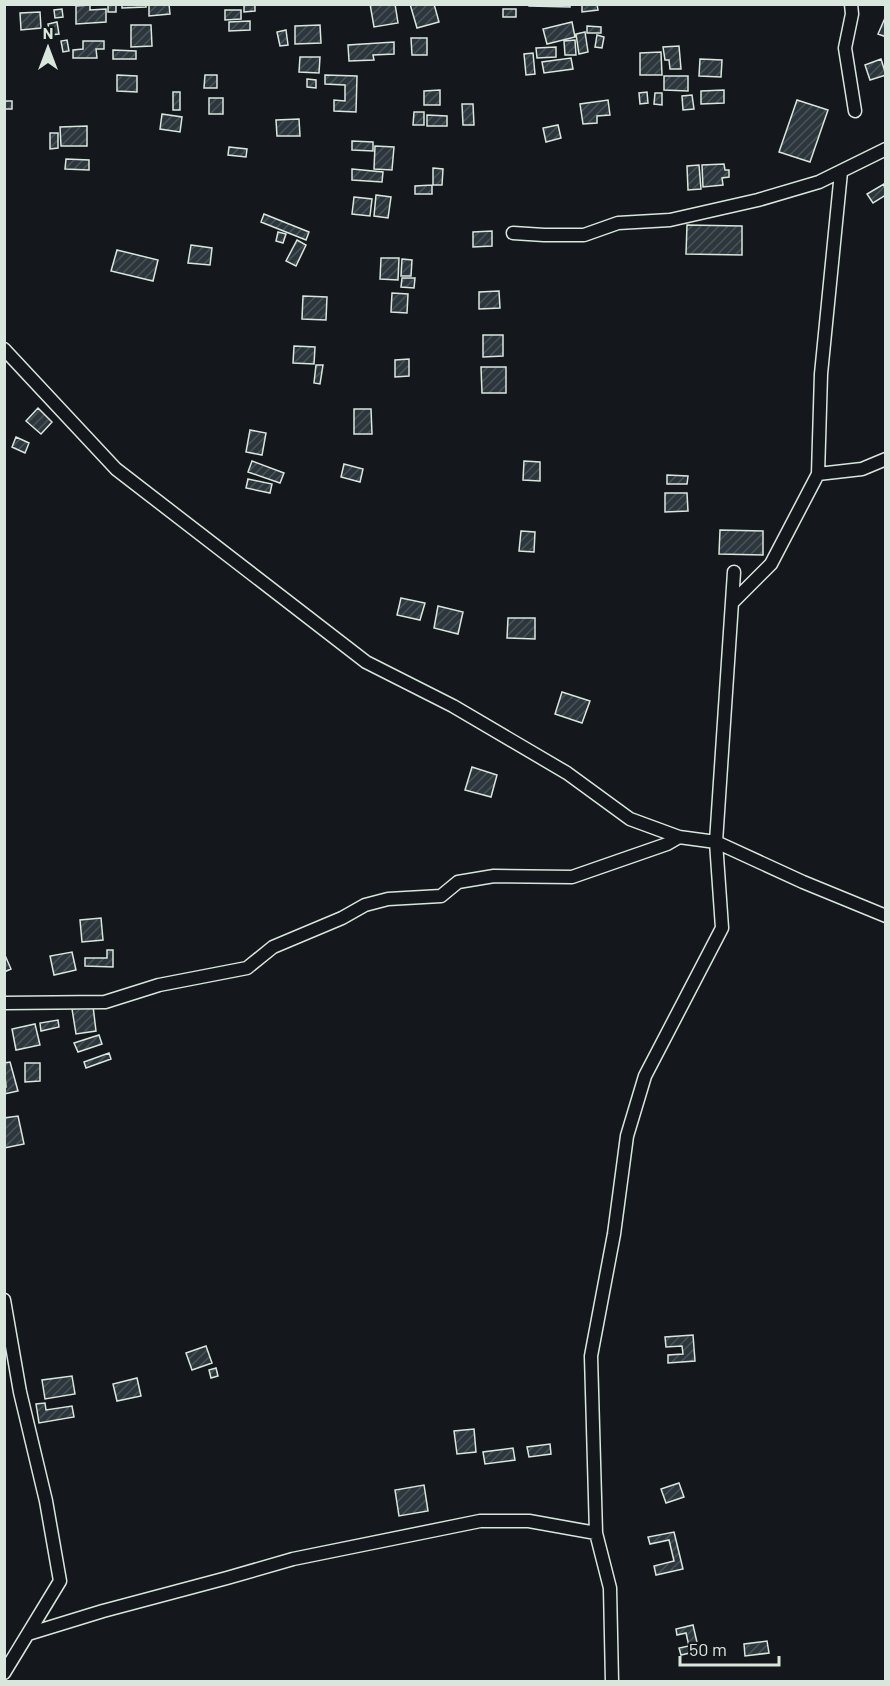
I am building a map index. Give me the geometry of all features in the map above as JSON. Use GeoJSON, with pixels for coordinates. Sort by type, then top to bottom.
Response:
{"type":"FeatureCollection","features":[{"type":"Feature","properties":{"kind":"street"},"geometry":{"type":"LineString","coordinates":[[851,4],[852,14],[845,48],[855,111]]}},
{"type":"Feature","properties":{"kind":"street"},"geometry":{"type":"LineString","coordinates":[[513,233],[584,235],[618,223],[670,220],[769,197],[819,182],[885,149]]}},
{"type":"Feature","properties":{"kind":"street"},"geometry":{"type":"LineString","coordinates":[[732,603],[771,564],[818,474],[821,374],[841,172]]}},
{"type":"Feature","properties":{"kind":"street"},"geometry":{"type":"LineString","coordinates":[[4,348],[116,469],[366,662],[453,706],[558,767],[630,819],[679,837],[716,842],[885,916]]}},
{"type":"Feature","properties":{"kind":"street"},"geometry":{"type":"LineString","coordinates":[[818,474],[862,469],[885,459]]}},
{"type":"Feature","properties":{"kind":"street"},"geometry":{"type":"LineString","coordinates":[[612,1682],[610,1588],[596,1533],[591,1356],[615,1234],[627,1136],[645,1076],[722,928],[716,842],[734,572]]}},
{"type":"Feature","properties":{"kind":"street"},"geometry":{"type":"LineString","coordinates":[[4,1003],[105,1002],[159,985],[247,968],[273,947],[342,918],[365,905],[388,899],[441,896],[458,882],[494,876],[572,877],[667,844],[679,837]]}},
{"type":"Feature","properties":{"kind":"street"},"geometry":{"type":"LineString","coordinates":[[4,1300],[20,1392],[46,1501],[60,1581],[4,1672]]}},
{"type":"Feature","properties":{"kind":"street"},"geometry":{"type":"LineString","coordinates":[[28,1634],[102,1611],[293,1559],[480,1521],[529,1521],[596,1533]]}},
{"type":"Feature","properties":{"kind":"building"},"geometry":{"type":"Polygon","coordinates":[[[108,4],[116,4],[116,12],[108,12],[108,4]]]}},
{"type":"Feature","properties":{"kind":"building"},"geometry":{"type":"Polygon","coordinates":[[[122,4],[146,4],[146,7],[122,8],[122,4]]]}},
{"type":"Feature","properties":{"kind":"building"},"geometry":{"type":"Polygon","coordinates":[[[149,4],[169,4],[170,14],[149,16],[149,4]]]}},
{"type":"Feature","properties":{"kind":"building"},"geometry":{"type":"Polygon","coordinates":[[[244,4],[255,4],[255,11],[244,12],[244,4]]]}},
{"type":"Feature","properties":{"kind":"building"},"geometry":{"type":"Polygon","coordinates":[[[370,4],[395,4],[398,23],[374,27],[370,4]]]}},
{"type":"Feature","properties":{"kind":"building"},"geometry":{"type":"Polygon","coordinates":[[[410,4],[434,4],[439,22],[417,28],[410,4]]]}},
{"type":"Feature","properties":{"kind":"building"},"geometry":{"type":"Polygon","coordinates":[[[529,4],[570,4],[570,7],[529,6],[529,4]]]}},
{"type":"Feature","properties":{"kind":"building"},"geometry":{"type":"Polygon","coordinates":[[[582,4],[597,4],[598,10],[582,12],[582,4]]]}},
{"type":"Feature","properties":{"kind":"building"},"geometry":{"type":"Polygon","coordinates":[[[90,5],[90,10],[106,9],[106,22],[76,24],[76,6],[90,5]]]}},
{"type":"Feature","properties":{"kind":"building"},"geometry":{"type":"Polygon","coordinates":[[[62,9],[63,17],[55,18],[54,10],[62,9]]]}},
{"type":"Feature","properties":{"kind":"building"},"geometry":{"type":"Polygon","coordinates":[[[503,9],[516,9],[516,17],[503,17],[503,9]]]}},
{"type":"Feature","properties":{"kind":"building"},"geometry":{"type":"Polygon","coordinates":[[[225,10],[241,10],[241,19],[225,20],[225,10]]]}},
{"type":"Feature","properties":{"kind":"building"},"geometry":{"type":"Polygon","coordinates":[[[40,12],[41,28],[21,30],[20,13],[40,12]]]}},
{"type":"Feature","properties":{"kind":"building"},"geometry":{"type":"Polygon","coordinates":[[[886,18],[886,37],[878,34],[886,18]]]}},
{"type":"Feature","properties":{"kind":"building"},"geometry":{"type":"Polygon","coordinates":[[[250,21],[250,30],[229,31],[229,22],[250,21]]]}},
{"type":"Feature","properties":{"kind":"building"},"geometry":{"type":"Polygon","coordinates":[[[57,22],[59,34],[50,35],[48,24],[57,22]]]}},
{"type":"Feature","properties":{"kind":"building"},"geometry":{"type":"Polygon","coordinates":[[[572,22],[575,37],[547,44],[543,29],[572,22]]]}},
{"type":"Feature","properties":{"kind":"building"},"geometry":{"type":"Polygon","coordinates":[[[131,25],[151,25],[152,46],[131,47],[131,25]]]}},
{"type":"Feature","properties":{"kind":"building"},"geometry":{"type":"Polygon","coordinates":[[[320,25],[321,43],[295,44],[295,26],[320,25]]]}},
{"type":"Feature","properties":{"kind":"building"},"geometry":{"type":"Polygon","coordinates":[[[587,26],[601,27],[601,33],[587,33],[587,26]]]}},
{"type":"Feature","properties":{"kind":"building"},"geometry":{"type":"Polygon","coordinates":[[[286,30],[288,45],[280,46],[277,32],[286,30]]]}},
{"type":"Feature","properties":{"kind":"building"},"geometry":{"type":"Polygon","coordinates":[[[585,32],[588,52],[579,54],[576,34],[585,32]]]}},
{"type":"Feature","properties":{"kind":"building"},"geometry":{"type":"Polygon","coordinates":[[[597,35],[604,37],[602,48],[595,47],[597,35]]]}},
{"type":"Feature","properties":{"kind":"building"},"geometry":{"type":"Polygon","coordinates":[[[411,38],[427,38],[427,55],[412,55],[411,38]]]}},
{"type":"Feature","properties":{"kind":"building"},"geometry":{"type":"Polygon","coordinates":[[[67,40],[69,51],[63,52],[61,41],[67,40]]]}},
{"type":"Feature","properties":{"kind":"building"},"geometry":{"type":"Polygon","coordinates":[[[575,40],[576,55],[565,55],[564,41],[575,40]]]}},
{"type":"Feature","properties":{"kind":"building"},"geometry":{"type":"Polygon","coordinates":[[[83,41],[104,41],[104,49],[96,49],[97,58],[73,58],[73,50],[83,49],[83,41]]]}},
{"type":"Feature","properties":{"kind":"building"},"geometry":{"type":"Polygon","coordinates":[[[394,42],[394,54],[373,55],[374,60],[349,61],[348,45],[394,42]]]}},
{"type":"Feature","properties":{"kind":"building"},"geometry":{"type":"Polygon","coordinates":[[[679,46],[681,69],[670,69],[669,60],[665,60],[663,47],[679,46]]]}},
{"type":"Feature","properties":{"kind":"building"},"geometry":{"type":"Polygon","coordinates":[[[556,47],[556,57],[537,58],[536,48],[556,47]]]}},
{"type":"Feature","properties":{"kind":"building"},"geometry":{"type":"Polygon","coordinates":[[[113,50],[136,51],[136,59],[113,59],[113,50]]]}},
{"type":"Feature","properties":{"kind":"building"},"geometry":{"type":"Polygon","coordinates":[[[661,52],[662,75],[640,75],[640,53],[661,52]]]}},
{"type":"Feature","properties":{"kind":"building"},"geometry":{"type":"Polygon","coordinates":[[[533,53],[535,74],[526,75],[524,54],[533,53]]]}},
{"type":"Feature","properties":{"kind":"building"},"geometry":{"type":"Polygon","coordinates":[[[300,57],[320,57],[319,73],[299,72],[300,57]]]}},
{"type":"Feature","properties":{"kind":"building"},"geometry":{"type":"Polygon","coordinates":[[[571,58],[573,69],[544,73],[542,62],[571,58]]]}},
{"type":"Feature","properties":{"kind":"building"},"geometry":{"type":"Polygon","coordinates":[[[700,59],[722,60],[721,77],[699,76],[700,59]]]}},
{"type":"Feature","properties":{"kind":"building"},"geometry":{"type":"Polygon","coordinates":[[[881,59],[886,75],[870,80],[865,65],[881,59]]]}},
{"type":"Feature","properties":{"kind":"building"},"geometry":{"type":"Polygon","coordinates":[[[117,75],[137,76],[137,92],[117,91],[117,75]]]}},
{"type":"Feature","properties":{"kind":"building"},"geometry":{"type":"Polygon","coordinates":[[[205,75],[217,75],[217,88],[204,88],[205,75]]]}},
{"type":"Feature","properties":{"kind":"building"},"geometry":{"type":"Polygon","coordinates":[[[325,75],[357,76],[356,112],[334,111],[334,100],[345,101],[345,85],[325,84],[325,75]]]}},
{"type":"Feature","properties":{"kind":"building"},"geometry":{"type":"Polygon","coordinates":[[[664,76],[688,76],[688,91],[664,90],[664,76]]]}},
{"type":"Feature","properties":{"kind":"building"},"geometry":{"type":"Polygon","coordinates":[[[307,79],[316,80],[316,88],[307,87],[307,79]]]}},
{"type":"Feature","properties":{"kind":"building"},"geometry":{"type":"Polygon","coordinates":[[[440,90],[440,105],[424,105],[424,91],[440,90]]]}},
{"type":"Feature","properties":{"kind":"building"},"geometry":{"type":"Polygon","coordinates":[[[724,90],[724,103],[701,104],[701,91],[724,90]]]}},
{"type":"Feature","properties":{"kind":"building"},"geometry":{"type":"Polygon","coordinates":[[[173,92],[180,92],[180,110],[173,110],[173,92]]]}},
{"type":"Feature","properties":{"kind":"building"},"geometry":{"type":"Polygon","coordinates":[[[647,92],[648,103],[640,104],[639,93],[647,92]]]}},
{"type":"Feature","properties":{"kind":"building"},"geometry":{"type":"Polygon","coordinates":[[[655,93],[662,93],[662,105],[654,104],[655,93]]]}},
{"type":"Feature","properties":{"kind":"building"},"geometry":{"type":"Polygon","coordinates":[[[692,95],[694,109],[683,110],[682,96],[692,95]]]}},
{"type":"Feature","properties":{"kind":"building"},"geometry":{"type":"Polygon","coordinates":[[[209,98],[223,98],[223,114],[209,114],[209,98]]]}},
{"type":"Feature","properties":{"kind":"building"},"geometry":{"type":"Polygon","coordinates":[[[608,100],[610,115],[597,116],[597,123],[583,124],[580,104],[608,100]]]}},
{"type":"Feature","properties":{"kind":"building"},"geometry":{"type":"Polygon","coordinates":[[[797,100],[828,110],[810,162],[779,152],[797,100]]]}},
{"type":"Feature","properties":{"kind":"building"},"geometry":{"type":"Polygon","coordinates":[[[4,101],[12,101],[12,109],[4,109],[4,101]]]}},
{"type":"Feature","properties":{"kind":"building"},"geometry":{"type":"Polygon","coordinates":[[[462,104],[473,104],[474,125],[463,125],[462,104]]]}},
{"type":"Feature","properties":{"kind":"building"},"geometry":{"type":"Polygon","coordinates":[[[414,112],[424,112],[424,125],[413,125],[414,112]]]}},
{"type":"Feature","properties":{"kind":"building"},"geometry":{"type":"Polygon","coordinates":[[[162,114],[182,117],[180,132],[160,129],[162,114]]]}},
{"type":"Feature","properties":{"kind":"building"},"geometry":{"type":"Polygon","coordinates":[[[427,115],[447,116],[447,126],[427,126],[427,115]]]}},
{"type":"Feature","properties":{"kind":"building"},"geometry":{"type":"Polygon","coordinates":[[[299,119],[300,136],[277,136],[276,120],[299,119]]]}},
{"type":"Feature","properties":{"kind":"building"},"geometry":{"type":"Polygon","coordinates":[[[558,125],[561,138],[546,142],[543,128],[558,125]]]}},
{"type":"Feature","properties":{"kind":"building"},"geometry":{"type":"Polygon","coordinates":[[[87,126],[87,146],[61,146],[60,127],[87,126]]]}},
{"type":"Feature","properties":{"kind":"building"},"geometry":{"type":"Polygon","coordinates":[[[50,133],[58,133],[58,148],[50,149],[50,133]]]}},
{"type":"Feature","properties":{"kind":"building"},"geometry":{"type":"Polygon","coordinates":[[[352,141],[373,142],[373,151],[352,150],[352,141]]]}},
{"type":"Feature","properties":{"kind":"building"},"geometry":{"type":"Polygon","coordinates":[[[375,146],[394,147],[392,170],[374,169],[375,146]]]}},
{"type":"Feature","properties":{"kind":"building"},"geometry":{"type":"Polygon","coordinates":[[[229,147],[247,149],[246,157],[228,155],[229,147]]]}},
{"type":"Feature","properties":{"kind":"building"},"geometry":{"type":"Polygon","coordinates":[[[66,159],[89,160],[89,170],[65,169],[66,159]]]}},
{"type":"Feature","properties":{"kind":"building"},"geometry":{"type":"Polygon","coordinates":[[[724,164],[725,170],[729,170],[729,177],[722,178],[723,185],[703,187],[702,165],[724,164]]]}},
{"type":"Feature","properties":{"kind":"building"},"geometry":{"type":"Polygon","coordinates":[[[699,165],[701,189],[688,190],[687,166],[699,165]]]}},
{"type":"Feature","properties":{"kind":"building"},"geometry":{"type":"Polygon","coordinates":[[[433,168],[443,169],[442,185],[433,185],[433,168]]]}},
{"type":"Feature","properties":{"kind":"building"},"geometry":{"type":"Polygon","coordinates":[[[352,169],[383,172],[382,182],[352,180],[352,169]]]}},
{"type":"Feature","properties":{"kind":"building"},"geometry":{"type":"Polygon","coordinates":[[[884,184],[886,195],[873,203],[867,194],[884,184]]]}},
{"type":"Feature","properties":{"kind":"building"},"geometry":{"type":"Polygon","coordinates":[[[432,185],[432,194],[415,194],[415,186],[432,185]]]}},
{"type":"Feature","properties":{"kind":"building"},"geometry":{"type":"Polygon","coordinates":[[[376,195],[391,197],[388,218],[374,216],[376,195]]]}},
{"type":"Feature","properties":{"kind":"building"},"geometry":{"type":"Polygon","coordinates":[[[354,197],[372,199],[370,216],[352,214],[354,197]]]}},
{"type":"Feature","properties":{"kind":"building"},"geometry":{"type":"Polygon","coordinates":[[[264,214],[309,232],[306,240],[261,222],[264,214]]]}},
{"type":"Feature","properties":{"kind":"building"},"geometry":{"type":"Polygon","coordinates":[[[687,225],[742,226],[742,255],[686,254],[687,225]]]}},
{"type":"Feature","properties":{"kind":"building"},"geometry":{"type":"Polygon","coordinates":[[[492,231],[492,246],[473,247],[473,232],[492,231]]]}},
{"type":"Feature","properties":{"kind":"building"},"geometry":{"type":"Polygon","coordinates":[[[278,232],[286,234],[283,243],[276,241],[278,232]]]}},
{"type":"Feature","properties":{"kind":"building"},"geometry":{"type":"Polygon","coordinates":[[[297,240],[306,245],[296,266],[286,261],[297,240]]]}},
{"type":"Feature","properties":{"kind":"building"},"geometry":{"type":"Polygon","coordinates":[[[191,245],[212,248],[210,265],[188,263],[191,245]]]}},
{"type":"Feature","properties":{"kind":"building"},"geometry":{"type":"Polygon","coordinates":[[[117,250],[158,260],[153,281],[111,271],[117,250]]]}},
{"type":"Feature","properties":{"kind":"building"},"geometry":{"type":"Polygon","coordinates":[[[381,258],[399,258],[398,280],[380,279],[381,258]]]}},
{"type":"Feature","properties":{"kind":"building"},"geometry":{"type":"Polygon","coordinates":[[[402,259],[412,260],[411,276],[401,276],[402,259]]]}},
{"type":"Feature","properties":{"kind":"building"},"geometry":{"type":"Polygon","coordinates":[[[402,278],[415,278],[414,288],[401,287],[402,278]]]}},
{"type":"Feature","properties":{"kind":"building"},"geometry":{"type":"Polygon","coordinates":[[[499,291],[500,308],[479,309],[479,292],[499,291]]]}},
{"type":"Feature","properties":{"kind":"building"},"geometry":{"type":"Polygon","coordinates":[[[392,293],[408,294],[407,313],[391,312],[392,293]]]}},
{"type":"Feature","properties":{"kind":"building"},"geometry":{"type":"Polygon","coordinates":[[[303,296],[327,297],[326,320],[302,319],[303,296]]]}},
{"type":"Feature","properties":{"kind":"building"},"geometry":{"type":"Polygon","coordinates":[[[483,335],[503,335],[503,356],[483,357],[483,335]]]}},
{"type":"Feature","properties":{"kind":"building"},"geometry":{"type":"Polygon","coordinates":[[[294,346],[315,347],[314,364],[293,363],[294,346]]]}},
{"type":"Feature","properties":{"kind":"building"},"geometry":{"type":"Polygon","coordinates":[[[409,359],[409,376],[395,377],[395,360],[409,359]]]}},
{"type":"Feature","properties":{"kind":"building"},"geometry":{"type":"Polygon","coordinates":[[[316,365],[323,365],[320,384],[314,383],[316,365]]]}},
{"type":"Feature","properties":{"kind":"building"},"geometry":{"type":"Polygon","coordinates":[[[481,367],[506,367],[506,393],[482,393],[481,367]]]}},
{"type":"Feature","properties":{"kind":"building"},"geometry":{"type":"Polygon","coordinates":[[[38,408],[52,422],[41,434],[26,421],[38,408]]]}},
{"type":"Feature","properties":{"kind":"building"},"geometry":{"type":"Polygon","coordinates":[[[354,409],[371,409],[372,434],[354,434],[354,409]]]}},
{"type":"Feature","properties":{"kind":"building"},"geometry":{"type":"Polygon","coordinates":[[[250,430],[266,433],[262,455],[246,452],[250,430]]]}},
{"type":"Feature","properties":{"kind":"building"},"geometry":{"type":"Polygon","coordinates":[[[16,437],[29,443],[25,453],[12,447],[16,437]]]}},
{"type":"Feature","properties":{"kind":"building"},"geometry":{"type":"Polygon","coordinates":[[[252,461],[284,473],[280,483],[248,472],[252,461]]]}},
{"type":"Feature","properties":{"kind":"building"},"geometry":{"type":"Polygon","coordinates":[[[524,461],[540,462],[540,481],[523,480],[524,461]]]}},
{"type":"Feature","properties":{"kind":"building"},"geometry":{"type":"Polygon","coordinates":[[[344,464],[363,469],[360,482],[341,477],[344,464]]]}},
{"type":"Feature","properties":{"kind":"building"},"geometry":{"type":"Polygon","coordinates":[[[667,475],[688,476],[687,484],[667,484],[667,475]]]}},
{"type":"Feature","properties":{"kind":"building"},"geometry":{"type":"Polygon","coordinates":[[[248,479],[272,484],[270,493],[246,488],[248,479]]]}},
{"type":"Feature","properties":{"kind":"building"},"geometry":{"type":"Polygon","coordinates":[[[665,493],[687,493],[688,511],[665,512],[665,493]]]}},
{"type":"Feature","properties":{"kind":"building"},"geometry":{"type":"Polygon","coordinates":[[[720,530],[763,531],[763,555],[719,554],[720,530]]]}},
{"type":"Feature","properties":{"kind":"building"},"geometry":{"type":"Polygon","coordinates":[[[521,531],[535,532],[534,552],[519,551],[521,531]]]}},
{"type":"Feature","properties":{"kind":"building"},"geometry":{"type":"Polygon","coordinates":[[[401,598],[425,603],[420,620],[397,615],[401,598]]]}},
{"type":"Feature","properties":{"kind":"building"},"geometry":{"type":"Polygon","coordinates":[[[438,606],[463,612],[458,634],[434,628],[438,606]]]}},
{"type":"Feature","properties":{"kind":"building"},"geometry":{"type":"Polygon","coordinates":[[[508,618],[535,618],[535,639],[507,638],[508,618]]]}},
{"type":"Feature","properties":{"kind":"building"},"geometry":{"type":"Polygon","coordinates":[[[562,692],[590,701],[582,723],[555,714],[562,692]]]}},
{"type":"Feature","properties":{"kind":"building"},"geometry":{"type":"Polygon","coordinates":[[[472,767],[497,775],[491,797],[465,790],[472,767]]]}},
{"type":"Feature","properties":{"kind":"building"},"geometry":{"type":"Polygon","coordinates":[[[101,918],[103,940],[82,942],[80,920],[101,918]]]}},
{"type":"Feature","properties":{"kind":"building"},"geometry":{"type":"Polygon","coordinates":[[[107,950],[113,950],[113,967],[85,966],[85,958],[107,958],[107,950]]]}},
{"type":"Feature","properties":{"kind":"building"},"geometry":{"type":"Polygon","coordinates":[[[72,952],[76,970],[54,975],[50,956],[72,952]]]}},
{"type":"Feature","properties":{"kind":"building"},"geometry":{"type":"Polygon","coordinates":[[[4,953],[11,969],[4,972],[4,953]]]}},
{"type":"Feature","properties":{"kind":"building"},"geometry":{"type":"Polygon","coordinates":[[[93,1006],[96,1031],[76,1034],[72,1009],[93,1006]]]}},
{"type":"Feature","properties":{"kind":"building"},"geometry":{"type":"Polygon","coordinates":[[[58,1020],[59,1027],[41,1031],[40,1023],[58,1020]]]}},
{"type":"Feature","properties":{"kind":"building"},"geometry":{"type":"Polygon","coordinates":[[[35,1024],[40,1045],[16,1050],[12,1029],[35,1024]]]}},
{"type":"Feature","properties":{"kind":"building"},"geometry":{"type":"Polygon","coordinates":[[[99,1035],[102,1044],[78,1052],[74,1043],[99,1035]]]}},
{"type":"Feature","properties":{"kind":"building"},"geometry":{"type":"Polygon","coordinates":[[[109,1053],[111,1059],[86,1068],[84,1062],[109,1053]]]}},
{"type":"Feature","properties":{"kind":"building"},"geometry":{"type":"Polygon","coordinates":[[[10,1062],[18,1091],[4,1094],[4,1087],[6,1087],[4,1063],[10,1062]]]}},
{"type":"Feature","properties":{"kind":"building"},"geometry":{"type":"Polygon","coordinates":[[[25,1063],[40,1063],[40,1081],[25,1082],[25,1063]]]}},
{"type":"Feature","properties":{"kind":"building"},"geometry":{"type":"Polygon","coordinates":[[[18,1116],[24,1144],[4,1148],[4,1118],[18,1116]]]}},
{"type":"Feature","properties":{"kind":"building"},"geometry":{"type":"Polygon","coordinates":[[[693,1335],[695,1361],[668,1363],[668,1355],[683,1354],[682,1346],[666,1347],[665,1337],[693,1335]]]}},
{"type":"Feature","properties":{"kind":"building"},"geometry":{"type":"Polygon","coordinates":[[[206,1346],[212,1363],[192,1370],[186,1353],[206,1346]]]}},
{"type":"Feature","properties":{"kind":"building"},"geometry":{"type":"Polygon","coordinates":[[[216,1368],[218,1376],[211,1378],[209,1370],[216,1368]]]}},
{"type":"Feature","properties":{"kind":"building"},"geometry":{"type":"Polygon","coordinates":[[[72,1376],[75,1394],[45,1399],[42,1380],[72,1376]]]}},
{"type":"Feature","properties":{"kind":"building"},"geometry":{"type":"Polygon","coordinates":[[[137,1378],[141,1396],[117,1401],[113,1384],[137,1378]]]}},
{"type":"Feature","properties":{"kind":"building"},"geometry":{"type":"Polygon","coordinates":[[[45,1403],[46,1410],[72,1406],[74,1417],[39,1423],[36,1404],[45,1403]]]}},
{"type":"Feature","properties":{"kind":"building"},"geometry":{"type":"Polygon","coordinates":[[[474,1429],[476,1452],[457,1454],[454,1431],[474,1429]]]}},
{"type":"Feature","properties":{"kind":"building"},"geometry":{"type":"Polygon","coordinates":[[[550,1444],[551,1454],[529,1457],[527,1447],[550,1444]]]}},
{"type":"Feature","properties":{"kind":"building"},"geometry":{"type":"Polygon","coordinates":[[[513,1448],[515,1460],[485,1464],[483,1452],[513,1448]]]}},
{"type":"Feature","properties":{"kind":"building"},"geometry":{"type":"Polygon","coordinates":[[[679,1483],[684,1497],[666,1503],[661,1489],[679,1483]]]}},
{"type":"Feature","properties":{"kind":"building"},"geometry":{"type":"Polygon","coordinates":[[[424,1485],[428,1511],[399,1516],[395,1490],[424,1485]]]}},
{"type":"Feature","properties":{"kind":"building"},"geometry":{"type":"Polygon","coordinates":[[[674,1532],[683,1569],[656,1575],[654,1566],[674,1561],[669,1540],[650,1544],[648,1537],[674,1532]]]}},
{"type":"Feature","properties":{"kind":"building"},"geometry":{"type":"Polygon","coordinates":[[[693,1625],[699,1651],[681,1655],[679,1648],[689,1646],[686,1633],[677,1635],[676,1629],[693,1625]]]}},
{"type":"Feature","properties":{"kind":"building"},"geometry":{"type":"Polygon","coordinates":[[[767,1641],[769,1653],[745,1656],[744,1644],[767,1641]]]}}]}
